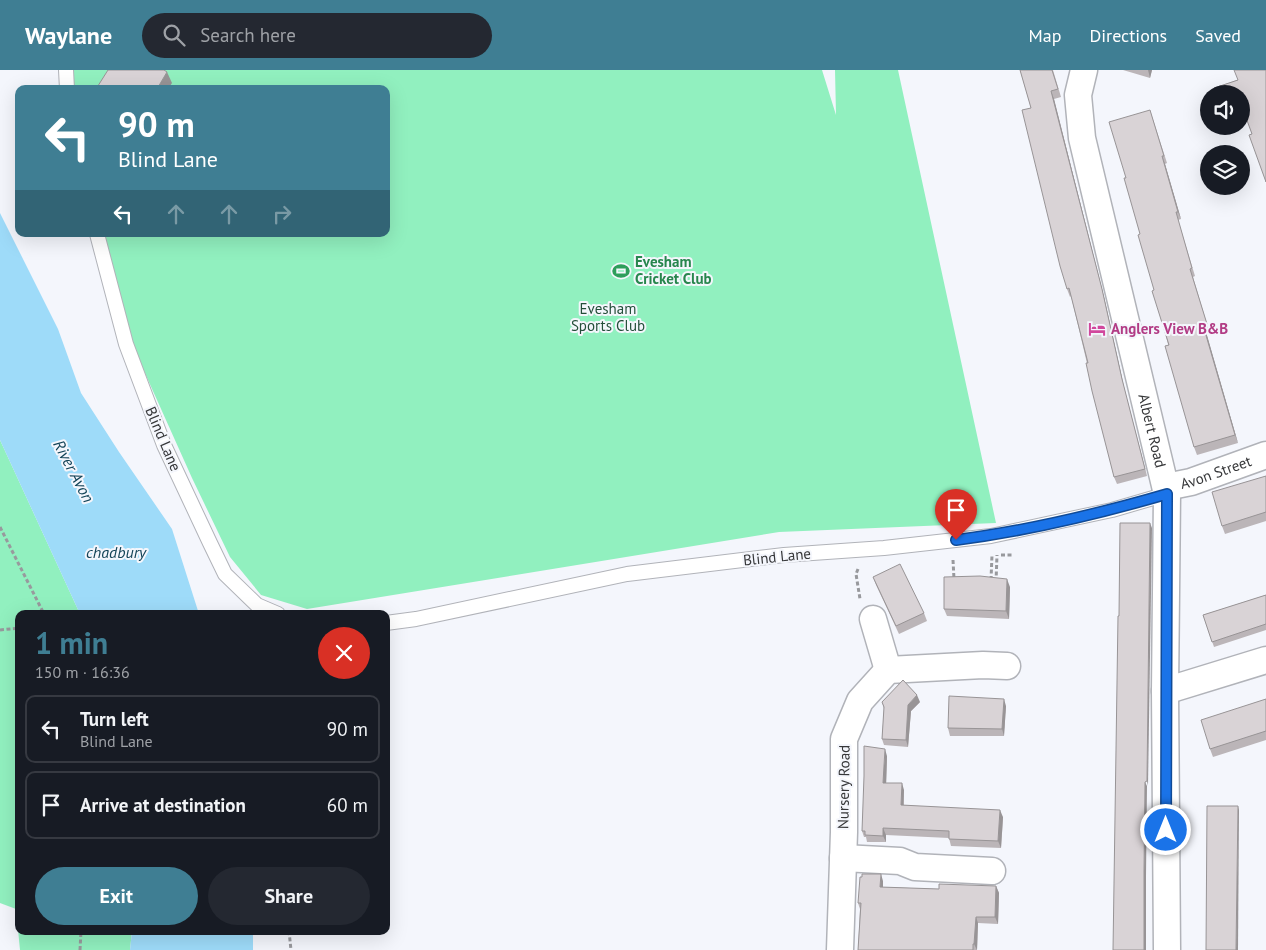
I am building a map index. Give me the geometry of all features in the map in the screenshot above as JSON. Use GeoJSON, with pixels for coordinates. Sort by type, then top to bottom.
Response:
{"type":"FeatureCollection","features":[{"type":"Feature","properties":{"kind":"street","name":"Albert Road"},"geometry":{"type":"LineString","coordinates":[[1084,70],[1078,95],[1082,138],[1166,491],[1167,950]]}},
{"type":"Feature","properties":{"kind":"street","name":"Avon Street"},"geometry":{"type":"LineString","coordinates":[[1166,491],[1266,455]]}},
{"type":"Feature","properties":{"kind":"street"},"geometry":{"type":"LineString","coordinates":[[873,619],[888,670],[983,665],[1007,666]]}},
{"type":"Feature","properties":{"kind":"street"},"geometry":{"type":"LineString","coordinates":[[1165,691],[1266,660]]}},
{"type":"Feature","properties":{"kind":"street","name":"Nursery Road"},"geometry":{"type":"LineString","coordinates":[[840,950],[844,739],[860,701],[888,670]]}},
{"type":"Feature","properties":{"kind":"street"},"geometry":{"type":"LineString","coordinates":[[843,858],[900,861],[916,867],[992,871]]}},
{"type":"Feature","properties":{"kind":"lane"},"geometry":{"type":"LineString","coordinates":[[66,70],[67,85]]}},
{"type":"Feature","properties":{"kind":"lane","name":"Blind Lane"},"geometry":{"type":"LineString","coordinates":[[98,237],[126,344],[164,445],[225,574],[257,605],[269,610]]}},
{"type":"Feature","properties":{"kind":"lane","name":"Blind Lane"},"geometry":{"type":"LineString","coordinates":[[390,623],[627,574],[784,555],[884,548],[991,536],[1112,510],[1166,491]]}},
{"type":"Feature","properties":{"kind":"path"},"geometry":{"type":"LineString","coordinates":[[0,527],[42,610]]}},
{"type":"Feature","properties":{"kind":"path"},"geometry":{"type":"LineString","coordinates":[[991,586],[995,555]]}},
{"type":"Feature","properties":{"kind":"path"},"geometry":{"type":"LineString","coordinates":[[995,555],[996,586]]}},
{"type":"Feature","properties":{"kind":"path"},"geometry":{"type":"LineString","coordinates":[[983,556],[1013,555]]}},
{"type":"Feature","properties":{"kind":"path"},"geometry":{"type":"LineString","coordinates":[[946,557],[953,557],[954,584]]}},
{"type":"Feature","properties":{"kind":"path"},"geometry":{"type":"LineString","coordinates":[[859,566],[856,574],[858,590],[866,620],[873,619]]}},
{"type":"Feature","properties":{"kind":"path"},"geometry":{"type":"LineString","coordinates":[[0,630],[15,628]]}},
{"type":"Feature","properties":{"kind":"path"},"geometry":{"type":"LineString","coordinates":[[80,935],[80,950]]}},
{"type":"Feature","properties":{"kind":"path"},"geometry":{"type":"LineString","coordinates":[[289,935],[291,950]]}},
{"type":"Feature","properties":{"kind":"green space","name":"Evesham Sports Club"},"geometry":{"type":"Polygon","coordinates":[[[73,70],[822,70],[836,115],[835,70],[898,70],[996,523],[779,532],[307,609],[261,595],[230,557],[131,342],[105,237],[390,237],[390,85],[73,85],[73,70]]]}},
{"type":"Feature","properties":{"kind":"green space"},"geometry":{"type":"Polygon","coordinates":[[[0,440],[78,610],[15,610],[15,909],[0,903],[0,440]]]}},
{"type":"Feature","properties":{"kind":"green space"},"geometry":{"type":"Polygon","coordinates":[[[19,935],[132,935],[130,950],[20,950],[19,935]]]}},
{"type":"Feature","properties":{"kind":"water","name":"chadbury"},"geometry":{"type":"Polygon","coordinates":[[[0,213],[58,329],[81,393],[172,529],[198,610],[78,610],[0,440],[0,213]]]}},
{"type":"Feature","properties":{"kind":"water"},"geometry":{"type":"Polygon","coordinates":[[[132,935],[253,935],[253,950],[130,950],[132,935]]]}},
{"type":"Feature","properties":{"kind":"building"},"geometry":{"type":"Polygon","coordinates":[[[108,70],[164,70],[167,72],[159,85],[99,85],[108,70]]]}},
{"type":"Feature","properties":{"kind":"building"},"geometry":{"type":"Polygon","coordinates":[[[1020,70],[1052,70],[1058,89],[1051,91],[1102,289],[1145,469],[1114,477],[1092,391],[1086,363],[1088,363],[1069,288],[1067,289],[1060,266],[1022,110],[1031,108],[1020,70]]]}},
{"type":"Feature","properties":{"kind":"building"},"geometry":{"type":"Polygon","coordinates":[[[1234,70],[1266,70],[1266,182],[1249,135],[1252,134],[1250,129],[1250,85],[1223,85],[1238,80],[1234,70]]]}},
{"type":"Feature","properties":{"kind":"building"},"geometry":{"type":"Polygon","coordinates":[[[1150,110],[1164,156],[1162,156],[1192,268],[1190,269],[1207,324],[1203,325],[1235,435],[1194,447],[1165,346],[1169,345],[1152,291],[1154,290],[1138,235],[1140,234],[1124,178],[1126,178],[1109,122],[1150,110]]]}},
{"type":"Feature","properties":{"kind":"building"},"geometry":{"type":"Polygon","coordinates":[[[1266,476],[1266,512],[1222,526],[1212,492],[1266,476]]]}},
{"type":"Feature","properties":{"kind":"building"},"geometry":{"type":"Polygon","coordinates":[[[1120,523],[1150,523],[1144,950],[1113,950],[1120,523]]]}},
{"type":"Feature","properties":{"kind":"building"},"geometry":{"type":"Polygon","coordinates":[[[900,564],[924,613],[896,626],[873,577],[900,564]]]}},
{"type":"Feature","properties":{"kind":"building"},"geometry":{"type":"Polygon","coordinates":[[[980,576],[1007,579],[1006,611],[944,609],[944,577],[980,576]]]}},
{"type":"Feature","properties":{"kind":"building"},"geometry":{"type":"Polygon","coordinates":[[[1266,595],[1266,624],[1212,642],[1203,615],[1266,595]]]}},
{"type":"Feature","properties":{"kind":"building"},"geometry":{"type":"Polygon","coordinates":[[[903,680],[917,695],[908,705],[906,740],[882,739],[884,707],[882,702],[903,680]]]}},
{"type":"Feature","properties":{"kind":"building"},"geometry":{"type":"Polygon","coordinates":[[[949,696],[1004,699],[1002,729],[948,728],[949,696]]]}},
{"type":"Feature","properties":{"kind":"building"},"geometry":{"type":"Polygon","coordinates":[[[1266,699],[1266,731],[1210,749],[1201,720],[1266,699]]]}},
{"type":"Feature","properties":{"kind":"building"},"geometry":{"type":"Polygon","coordinates":[[[864,746],[885,749],[883,783],[902,783],[901,805],[1000,810],[998,841],[949,839],[949,831],[883,828],[883,836],[865,835],[865,831],[862,831],[864,746]]]}},
{"type":"Feature","properties":{"kind":"building"},"geometry":{"type":"Polygon","coordinates":[[[1207,806],[1238,806],[1236,950],[1206,950],[1207,806]]]}},
{"type":"Feature","properties":{"kind":"building"},"geometry":{"type":"Polygon","coordinates":[[[862,874],[881,874],[880,887],[939,889],[939,884],[996,886],[995,917],[976,917],[973,950],[858,950],[861,903],[858,903],[860,877],[862,877],[862,874]]]}},
{"type":"Feature","properties":{"kind":"place","name":"Evesham Cricket Club"},"geometry":{"type":"Point","coordinates":[621,271]}},
{"type":"Feature","properties":{"kind":"place","name":"Anglers View B&B"},"geometry":{"type":"Point","coordinates":[1097,329]}},
{"type":"Feature","properties":{"kind":"route"},"geometry":{"type":"LineString","coordinates":[[956,540],[991,536],[1094,514],[1167,494],[1166,830]]}},
{"type":"Feature","properties":{"kind":"water label","name":"River Avon"},"geometry":{"type":"Point","coordinates":[74,471]}}]}
